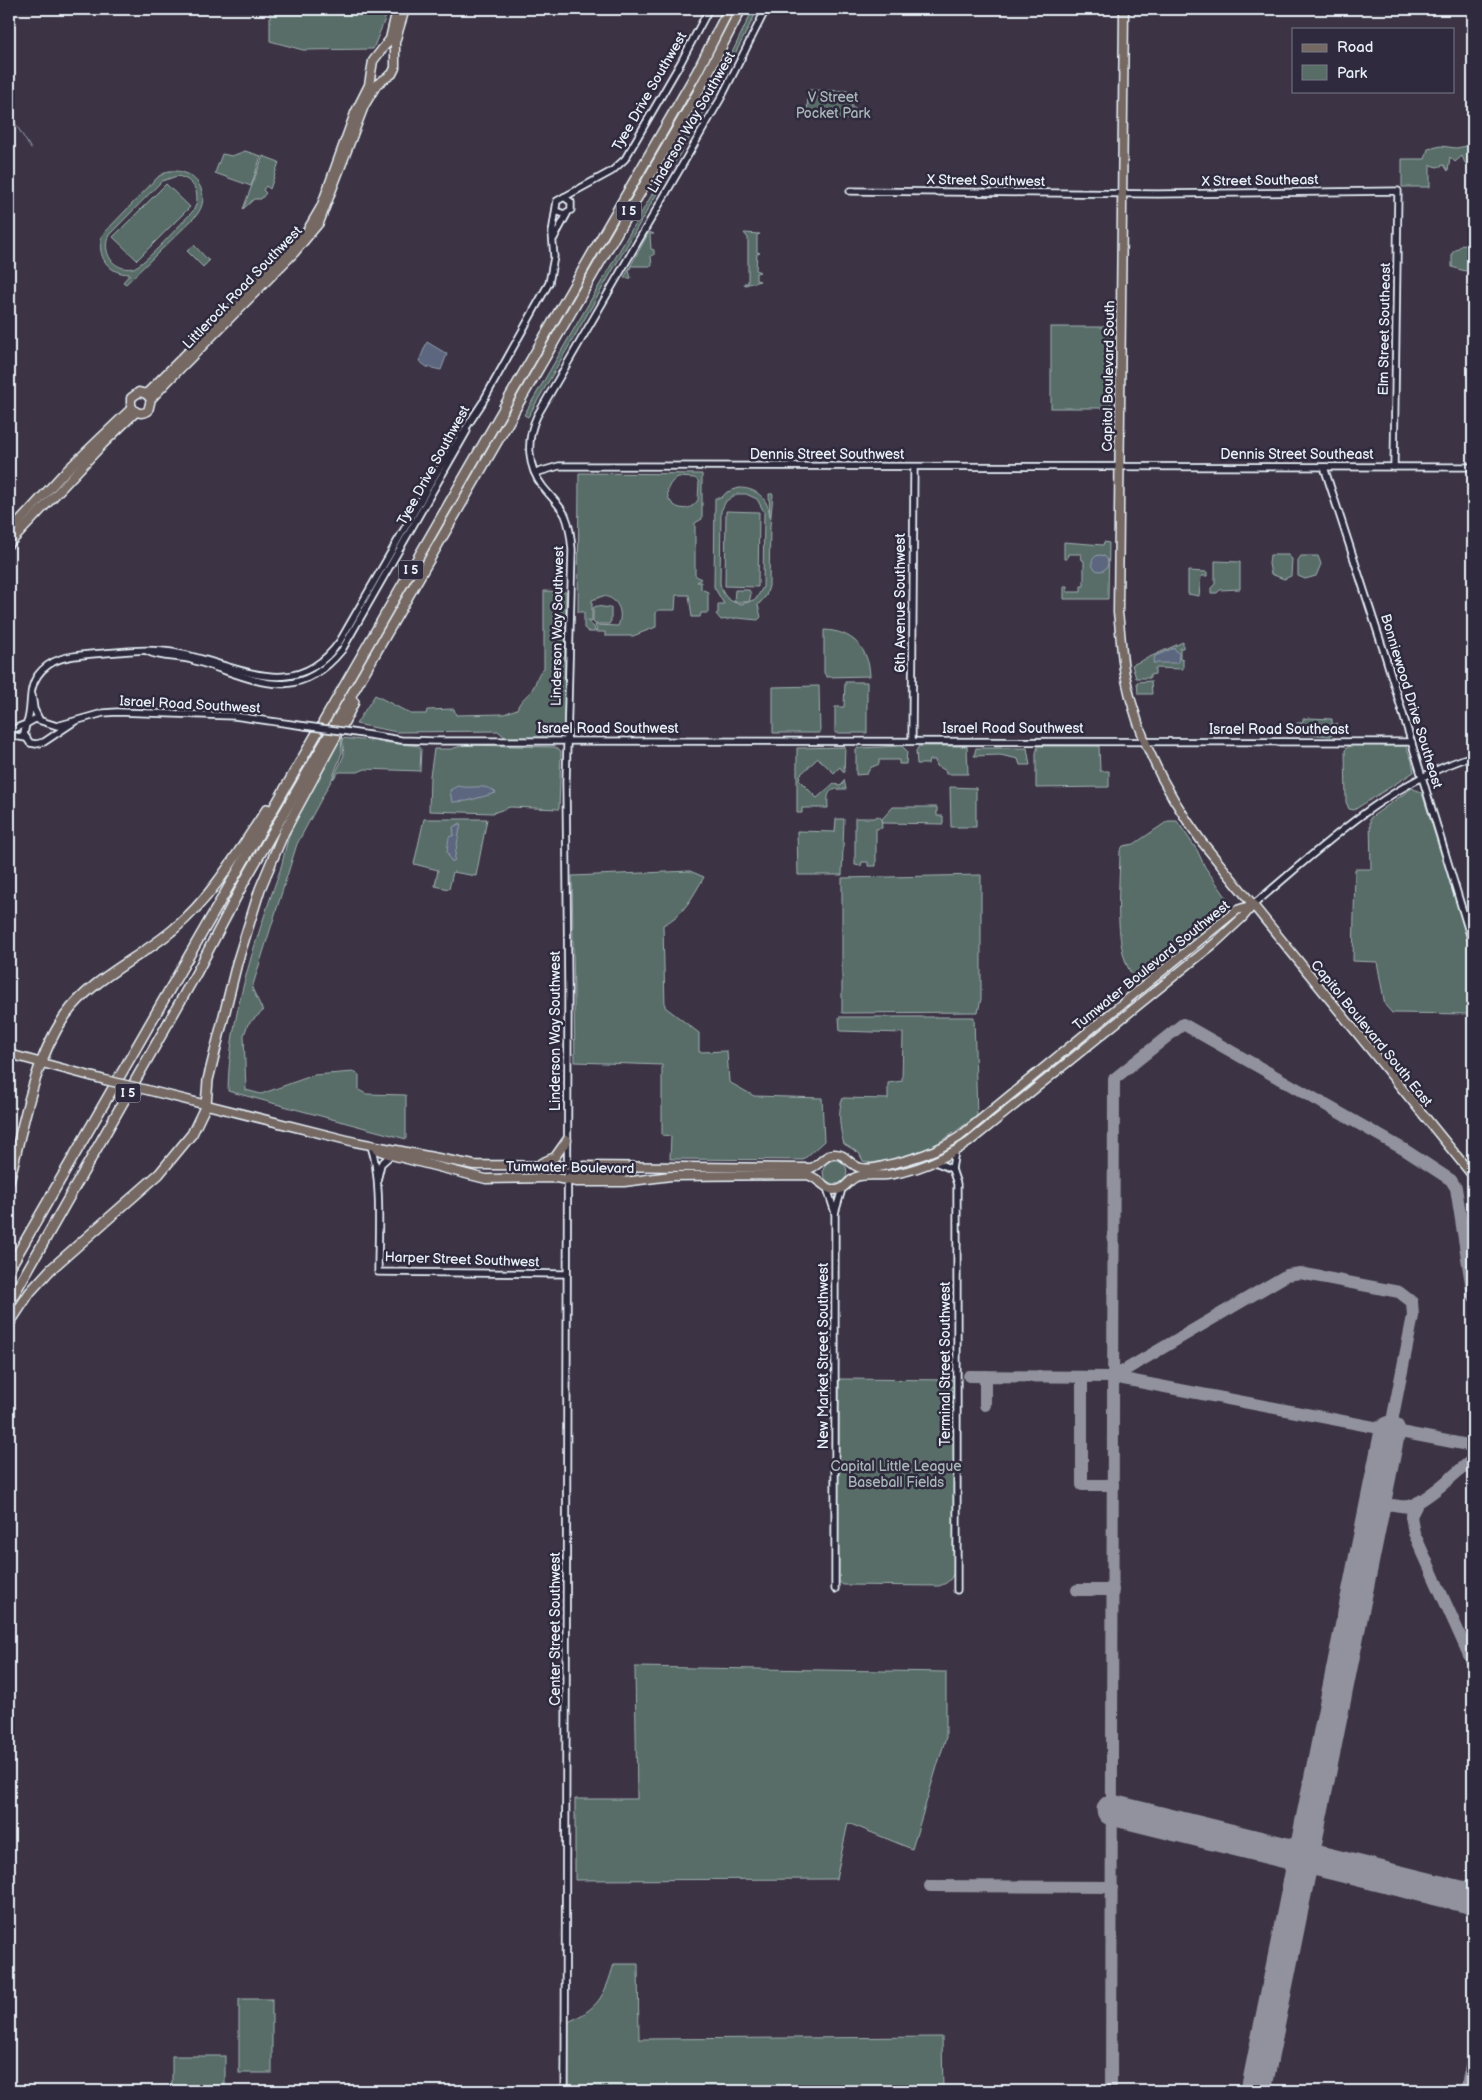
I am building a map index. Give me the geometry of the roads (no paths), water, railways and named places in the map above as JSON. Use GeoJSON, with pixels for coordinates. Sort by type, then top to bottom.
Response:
{"type":"FeatureCollection","features":[{"type":"Feature","properties":{"kind":"highway","name":"I 5"},"geometry":{"type":"LineString","coordinates":[[323,723],[696,72],[729,9]]}},
{"type":"Feature","properties":{"kind":"highway","name":"I 5"},"geometry":{"type":"LineString","coordinates":[[338,725],[394,630],[412,590],[697,94],[741,9]]}},
{"type":"Feature","properties":{"kind":"highway","name":"I 5"},"geometry":{"type":"LineString","coordinates":[[9,1269],[317,733]]}},
{"type":"Feature","properties":{"kind":"highway","name":"I 5"},"geometry":{"type":"LineString","coordinates":[[9,1303],[197,972],[244,882],[332,735],[284,832],[255,904],[237,963],[208,1080],[206,1105]]}},
{"type":"Feature","properties":{"kind":"highway"},"geometry":{"type":"LineString","coordinates":[[9,1181],[40,1063],[61,1022],[76,1002],[97,984],[170,932],[204,898],[232,862],[312,742]]}},
{"type":"Feature","properties":{"kind":"highway"},"geometry":{"type":"LineString","coordinates":[[9,1324],[30,1292],[50,1269],[168,1165],[192,1134],[206,1105]]}},
{"type":"Feature","properties":{"kind":"main road","name":"Littlerock Road Southwest"},"geometry":{"type":"LineString","coordinates":[[149,397],[139,392],[133,396],[130,402],[134,410],[140,414],[148,411],[149,397],[294,246],[312,224],[321,206],[355,113],[368,85],[372,64],[390,39],[397,9]]}},
{"type":"Feature","properties":{"kind":"main road","name":"Littlerock Road Southwest"},"geometry":{"type":"LineString","coordinates":[[149,397],[314,230],[327,208],[364,106],[377,84],[396,68],[395,42],[406,9]]}},
{"type":"Feature","properties":{"kind":"main road","name":"Capitol Boulevard South"},"geometry":{"type":"LineString","coordinates":[[1124,9],[1118,577],[1120,642],[1126,677],[1145,740],[1179,810],[1252,905]]}},
{"type":"Feature","properties":{"kind":"main road"},"geometry":{"type":"LineString","coordinates":[[377,56],[387,54],[395,60]]}},
{"type":"Feature","properties":{"kind":"main road"},"geometry":{"type":"LineString","coordinates":[[372,64],[377,74],[388,76]]}},
{"type":"Feature","properties":{"kind":"main road","name":"Littlerock Road Southwest"},"geometry":{"type":"LineString","coordinates":[[9,533],[62,475],[134,410]]}},
{"type":"Feature","properties":{"kind":"main road","name":"Littlerock Road Southwest"},"geometry":{"type":"LineString","coordinates":[[9,544],[134,410]]}},
{"type":"Feature","properties":{"kind":"main road","name":"Tumwater Boulevard Southwest"},"geometry":{"type":"LineString","coordinates":[[850,1182],[858,1177],[909,1171],[935,1162],[955,1151],[1215,943],[1244,917],[1252,905]]}},
{"type":"Feature","properties":{"kind":"main road","name":"Tumwater Boulevard Southwest"},"geometry":{"type":"LineString","coordinates":[[851,1162],[861,1168],[878,1167],[914,1160],[936,1152],[959,1137],[1237,910],[1252,905]]}},
{"type":"Feature","properties":{"kind":"main road","name":"Capitol Boulevard South East"},"geometry":{"type":"LineString","coordinates":[[1252,905],[1473,1176]]}},
{"type":"Feature","properties":{"kind":"main road","name":"Tumwater Boulevard"},"geometry":{"type":"LineString","coordinates":[[9,1054],[105,1080],[371,1146],[391,1155],[486,1178],[624,1182],[671,1176],[807,1175],[819,1180]]}},
{"type":"Feature","properties":{"kind":"main road"},"geometry":{"type":"LineString","coordinates":[[538,1166],[556,1157],[567,1140]]}},
{"type":"Feature","properties":{"kind":"main road","name":"Tumwater Boulevard"},"geometry":{"type":"LineString","coordinates":[[355,1142],[474,1165],[811,1168],[820,1162]]}},
{"type":"Feature","properties":{"kind":"main road"},"geometry":{"type":"LineString","coordinates":[[836,1154],[843,1156],[851,1162],[850,1182],[842,1189],[827,1188],[819,1180],[820,1162],[827,1156],[836,1154]]}},
{"type":"Feature","properties":{"kind":"main road"},"geometry":{"type":"LineString","coordinates":[[567,1179],[574,1175],[623,1174],[638,1167]]}},
{"type":"Feature","properties":{"kind":"street","name":"Tyee Drive Southwest"},"geometry":{"type":"LineString","coordinates":[[485,398],[546,291],[553,268],[554,238],[552,229],[556,211],[555,203],[576,192],[589,182],[612,171],[624,159],[681,62],[709,9]]}},
{"type":"Feature","properties":{"kind":"street","name":"Linderson Way Southwest"},"geometry":{"type":"LineString","coordinates":[[567,1166],[568,740],[571,539],[564,514],[535,473],[530,458],[530,442],[537,416],[721,98],[766,9]]}},
{"type":"Feature","properties":{"kind":"street","name":"X Street Southwest"},"geometry":{"type":"LineString","coordinates":[[850,191],[1122,194]]}},
{"type":"Feature","properties":{"kind":"street","name":"X Street Southeast"},"geometry":{"type":"LineString","coordinates":[[1122,194],[1398,191]]}},
{"type":"Feature","properties":{"kind":"street","name":"Elm Street Southeast"},"geometry":{"type":"LineString","coordinates":[[1394,467],[1398,191]]}},
{"type":"Feature","properties":{"kind":"street","name":"Tyee Drive Southwest"},"geometry":{"type":"LineString","coordinates":[[554,238],[571,210],[576,192]]}},
{"type":"Feature","properties":{"kind":"street"},"geometry":{"type":"LineString","coordinates":[[564,197],[572,204]]}},
{"type":"Feature","properties":{"kind":"street"},"geometry":{"type":"LineString","coordinates":[[556,211],[567,214]]}},
{"type":"Feature","properties":{"kind":"street","name":"Tyee Drive Southwest"},"geometry":{"type":"LineString","coordinates":[[27,723],[31,692],[39,673],[57,659],[152,650],[190,655],[268,677],[298,674],[324,660],[340,641],[437,472],[483,402],[342,650],[325,667],[294,683],[268,684],[191,660],[147,651]]}},
{"type":"Feature","properties":{"kind":"street","name":"Dennis Street Southwest"},"geometry":{"type":"LineString","coordinates":[[535,473],[565,466],[1120,466]]}},
{"type":"Feature","properties":{"kind":"street","name":"Dennis Street Southeast"},"geometry":{"type":"LineString","coordinates":[[1120,466],[1473,467]]}},
{"type":"Feature","properties":{"kind":"street","name":"6th Avenue Southwest"},"geometry":{"type":"LineString","coordinates":[[912,740],[914,467]]}},
{"type":"Feature","properties":{"kind":"street","name":"Bonniewood Drive Southeast"},"geometry":{"type":"LineString","coordinates":[[1324,467],[1412,742],[1473,945]]}},
{"type":"Feature","properties":{"kind":"street"},"geometry":{"type":"LineString","coordinates":[[31,692],[34,709],[39,719],[46,723],[49,731],[43,751]]}},
{"type":"Feature","properties":{"kind":"street","name":"Israel Road Southwest"},"geometry":{"type":"LineString","coordinates":[[46,723],[57,726],[103,713],[126,712],[234,716],[401,740],[1145,740]]}},
{"type":"Feature","properties":{"kind":"street"},"geometry":{"type":"LineString","coordinates":[[9,733],[39,719]]}},
{"type":"Feature","properties":{"kind":"street","name":"Israel Road Southwest"},"geometry":{"type":"LineString","coordinates":[[45,741],[74,722]]}},
{"type":"Feature","properties":{"kind":"street"},"geometry":{"type":"LineString","coordinates":[[27,723],[24,730],[34,751]]}},
{"type":"Feature","properties":{"kind":"street"},"geometry":{"type":"LineString","coordinates":[[9,733],[36,744],[45,741]]}},
{"type":"Feature","properties":{"kind":"street","name":"Israel Road Southeast"},"geometry":{"type":"LineString","coordinates":[[1145,740],[1412,742]]}},
{"type":"Feature","properties":{"kind":"street"},"geometry":{"type":"LineString","coordinates":[[1252,905],[1334,838],[1390,796],[1422,775],[1473,756]]}},
{"type":"Feature","properties":{"kind":"street","name":"Harper Street Southwest"},"geometry":{"type":"LineString","coordinates":[[371,1146],[374,1157],[376,1187],[378,1272],[567,1274]]}},
{"type":"Feature","properties":{"kind":"street","name":"Terminal Street Southwest"},"geometry":{"type":"LineString","coordinates":[[955,1151],[952,1169],[957,1184],[957,1590]]}},
{"type":"Feature","properties":{"kind":"street","name":"Harper Street Southwest"},"geometry":{"type":"LineString","coordinates":[[376,1187],[381,1164],[391,1155]]}},
{"type":"Feature","properties":{"kind":"street"},"geometry":{"type":"LineString","coordinates":[[935,1162],[952,1169]]}},
{"type":"Feature","properties":{"kind":"street","name":"Center Street Southwest"},"geometry":{"type":"LineString","coordinates":[[565,2091],[567,1166]]}},
{"type":"Feature","properties":{"kind":"street","name":"New Market Street Southwest"},"geometry":{"type":"LineString","coordinates":[[827,1188],[835,1212]]}},
{"type":"Feature","properties":{"kind":"street","name":"New Market Street Southwest"},"geometry":{"type":"LineString","coordinates":[[835,1589],[835,1212],[842,1189]]}},
{"type":"Feature","properties":{"kind":"water"},"geometry":{"type":"Polygon","coordinates":[[[427,342],[447,354],[441,370],[427,367],[419,361],[427,342]]]}},
{"type":"Feature","properties":{"kind":"water"},"geometry":{"type":"Polygon","coordinates":[[[1097,555],[1103,555],[1108,560],[1106,569],[1097,571],[1092,566],[1092,560],[1097,555]]]}},
{"type":"Feature","properties":{"kind":"water"},"geometry":{"type":"Polygon","coordinates":[[[1174,648],[1179,654],[1178,663],[1153,663],[1155,656],[1174,648]]]}},
{"type":"Feature","properties":{"kind":"water"},"geometry":{"type":"Polygon","coordinates":[[[1327,725],[1330,729],[1323,732],[1304,730],[1307,726],[1327,725]]]}},
{"type":"Feature","properties":{"kind":"water"},"geometry":{"type":"Polygon","coordinates":[[[458,786],[483,787],[496,793],[467,801],[452,802],[450,790],[458,786]]]}},
{"type":"Feature","properties":{"kind":"water"},"geometry":{"type":"Polygon","coordinates":[[[461,823],[454,861],[451,861],[447,852],[449,837],[454,835],[453,827],[461,823]]]}},
{"type":"Feature","properties":{"kind":"waterway"},"geometry":{"type":"LineString","coordinates":[[9,113],[31,149]]}},
{"type":"Feature","properties":{"kind":"park label","name":"V Street Pocket Park"},"geometry":{"type":"Point","coordinates":[833,105]}},
{"type":"Feature","properties":{"kind":"park label","name":"Capital Little League Baseball Fields"},"geometry":{"type":"Point","coordinates":[896,1474]}}]}
